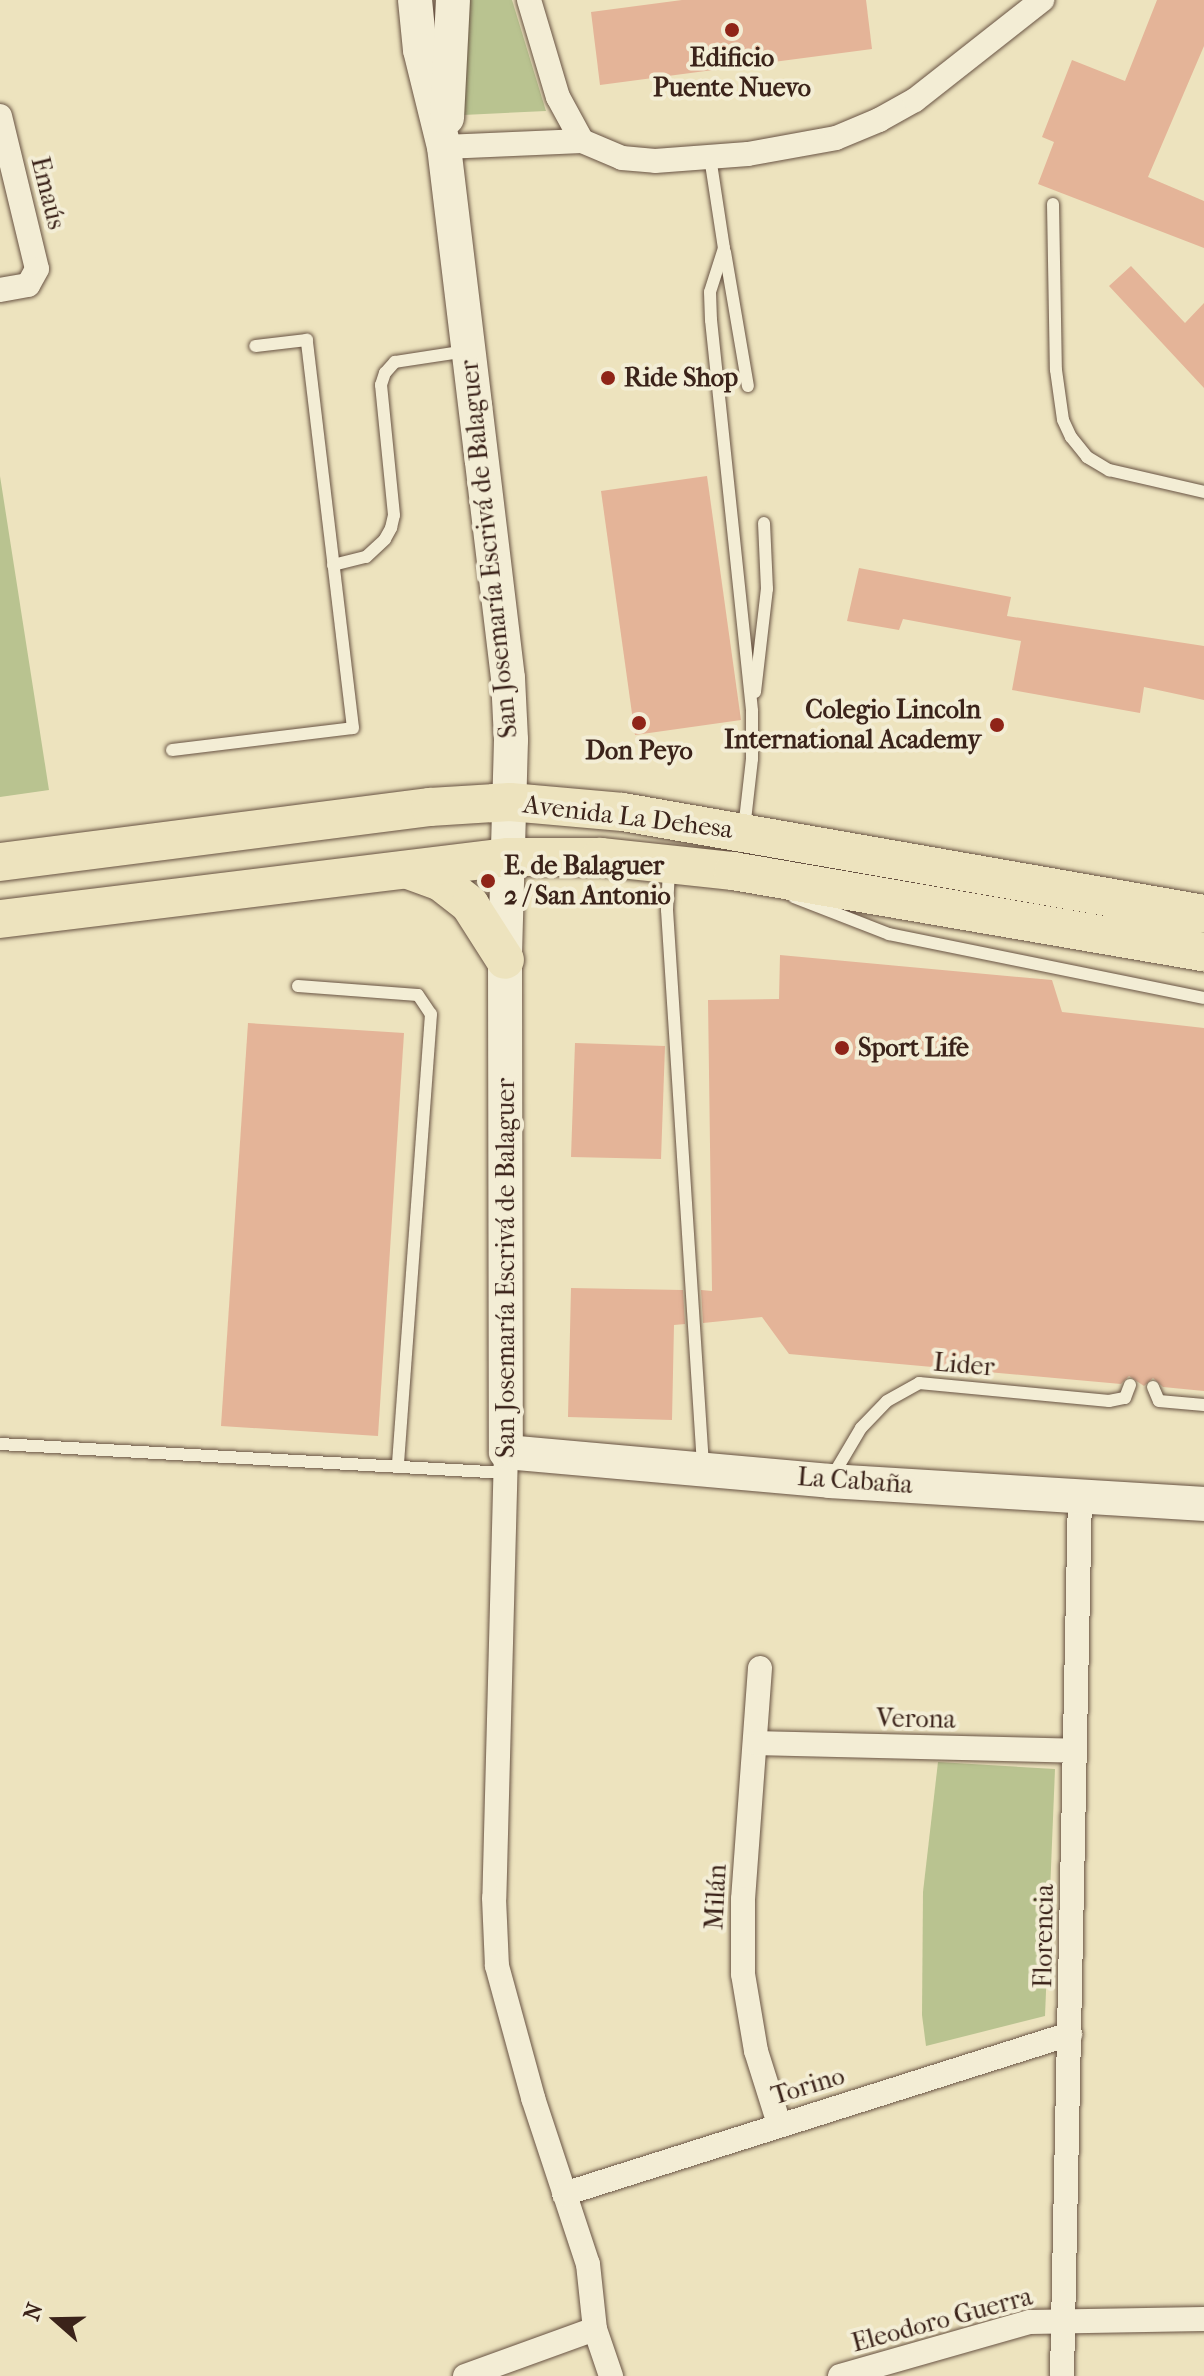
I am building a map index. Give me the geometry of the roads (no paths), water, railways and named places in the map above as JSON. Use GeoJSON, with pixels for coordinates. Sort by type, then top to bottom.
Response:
{"type":"FeatureCollection","features":[{"type":"Feature","properties":{"kind":"main road","name":"Avenida La Dehesa"},"geometry":{"type":"LineString","coordinates":[[0,862],[430,807],[510,802],[613,810],[1204,914]]}},
{"type":"Feature","properties":{"kind":"main road","name":"Avenida La Dehesa"},"geometry":{"type":"LineString","coordinates":[[0,919],[508,857],[670,862],[1204,952]]}},
{"type":"Feature","properties":{"kind":"main road"},"geometry":{"type":"LineString","coordinates":[[406,870],[441,882],[463,898],[485,923],[505,960]]}},
{"type":"Feature","properties":{"kind":"street","name":"San Josemaría Escrivá de Balaguer"},"geometry":{"type":"LineString","coordinates":[[415,0],[420,50],[444,147],[508,678],[506,1463],[494,1898],[497,1966],[533,2098],[588,2264],[595,2329],[611,2376]]}},
{"type":"Feature","properties":{"kind":"street","name":"San Josemaría Escrivá de Balaguer"},"geometry":{"type":"LineString","coordinates":[[444,147],[453,47],[453,0]]}},
{"type":"Feature","properties":{"kind":"street"},"geometry":{"type":"LineString","coordinates":[[529,0],[558,97],[582,141]]}},
{"type":"Feature","properties":{"kind":"street"},"geometry":{"type":"LineString","coordinates":[[444,147],[582,141],[622,158],[655,161],[790,148],[836,138],[879,120],[915,100],[1042,0]]}},
{"type":"Feature","properties":{"kind":"street","name":"Emaús"},"geometry":{"type":"LineString","coordinates":[[0,116],[36,260],[36,274],[32,282],[23,288],[0,290]]}},
{"type":"Feature","properties":{"kind":"street","name":"La Cabaña"},"geometry":{"type":"LineString","coordinates":[[506,1463],[703,1469],[830,1481],[1204,1504]]}},
{"type":"Feature","properties":{"kind":"street","name":"Florencia"},"geometry":{"type":"LineString","coordinates":[[1062,2376],[1080,1496]]}},
{"type":"Feature","properties":{"kind":"street","name":"Milán"},"geometry":{"type":"LineString","coordinates":[[760,1668],[743,1899],[743,1974],[756,2051],[779,2124]]}},
{"type":"Feature","properties":{"kind":"street","name":"Verona"},"geometry":{"type":"LineString","coordinates":[[755,1743],[1075,1751]]}},
{"type":"Feature","properties":{"kind":"street","name":"Torino"},"geometry":{"type":"LineString","coordinates":[[564,2194],[1070,2034]]}},
{"type":"Feature","properties":{"kind":"street","name":"Eleodoro Guerra"},"geometry":{"type":"LineString","coordinates":[[840,2376],[1011,2326],[1062,2318],[1204,2319]]}},
{"type":"Feature","properties":{"kind":"street"},"geometry":{"type":"LineString","coordinates":[[465,2376],[595,2329]]}},
{"type":"Feature","properties":{"kind":"lane"},"geometry":{"type":"LineString","coordinates":[[710,157],[748,386]]}},
{"type":"Feature","properties":{"kind":"lane"},"geometry":{"type":"LineString","coordinates":[[1053,204],[1056,370],[1063,420],[1071,437],[1087,457],[1109,470],[1204,492]]}},
{"type":"Feature","properties":{"kind":"lane"},"geometry":{"type":"LineString","coordinates":[[724,248],[710,292],[752,711],[752,759],[744,832]]}},
{"type":"Feature","properties":{"kind":"lane"},"geometry":{"type":"LineString","coordinates":[[172,750],[353,728],[307,340],[255,346]]}},
{"type":"Feature","properties":{"kind":"lane"},"geometry":{"type":"LineString","coordinates":[[333,565],[366,557],[385,539],[391,528],[394,515],[381,385],[385,373],[395,362],[469,351]]}},
{"type":"Feature","properties":{"kind":"lane"},"geometry":{"type":"LineString","coordinates":[[752,711],[764,637],[764,523]]}},
{"type":"Feature","properties":{"kind":"lane"},"geometry":{"type":"LineString","coordinates":[[670,862],[667,910],[703,1469]]}},
{"type":"Feature","properties":{"kind":"lane"},"geometry":{"type":"LineString","coordinates":[[733,871],[889,934],[1204,998]]}},
{"type":"Feature","properties":{"kind":"lane"},"geometry":{"type":"LineString","coordinates":[[298,986],[418,995],[431,1014],[398,1466]]}},
{"type":"Feature","properties":{"kind":"lane","name":"Lider"},"geometry":{"type":"LineString","coordinates":[[830,1481],[861,1428],[887,1401],[919,1383],[1109,1401],[1125,1398],[1130,1385]]}},
{"type":"Feature","properties":{"kind":"lane"},"geometry":{"type":"LineString","coordinates":[[1153,1387],[1159,1401],[1204,1405]]}},
{"type":"Feature","properties":{"kind":"lane"},"geometry":{"type":"LineString","coordinates":[[0,1444],[398,1466],[506,1463]]}},
{"type":"Feature","properties":{"kind":"place","name":"Edificio Puente Nuevo"},"geometry":{"type":"Point","coordinates":[732,30]}},
{"type":"Feature","properties":{"kind":"place","name":"Ride Shop"},"geometry":{"type":"Point","coordinates":[608,378]}},
{"type":"Feature","properties":{"kind":"place","name":"Don Peyo"},"geometry":{"type":"Point","coordinates":[639,723]}},
{"type":"Feature","properties":{"kind":"place","name":"Colegio Lincoln International Academy"},"geometry":{"type":"Point","coordinates":[997,725]}},
{"type":"Feature","properties":{"kind":"place","name":"E. de Balaguer 2 / San Antonio"},"geometry":{"type":"Point","coordinates":[488,881]}},
{"type":"Feature","properties":{"kind":"place","name":"Sport Life"},"geometry":{"type":"Point","coordinates":[842,1048]}}]}
